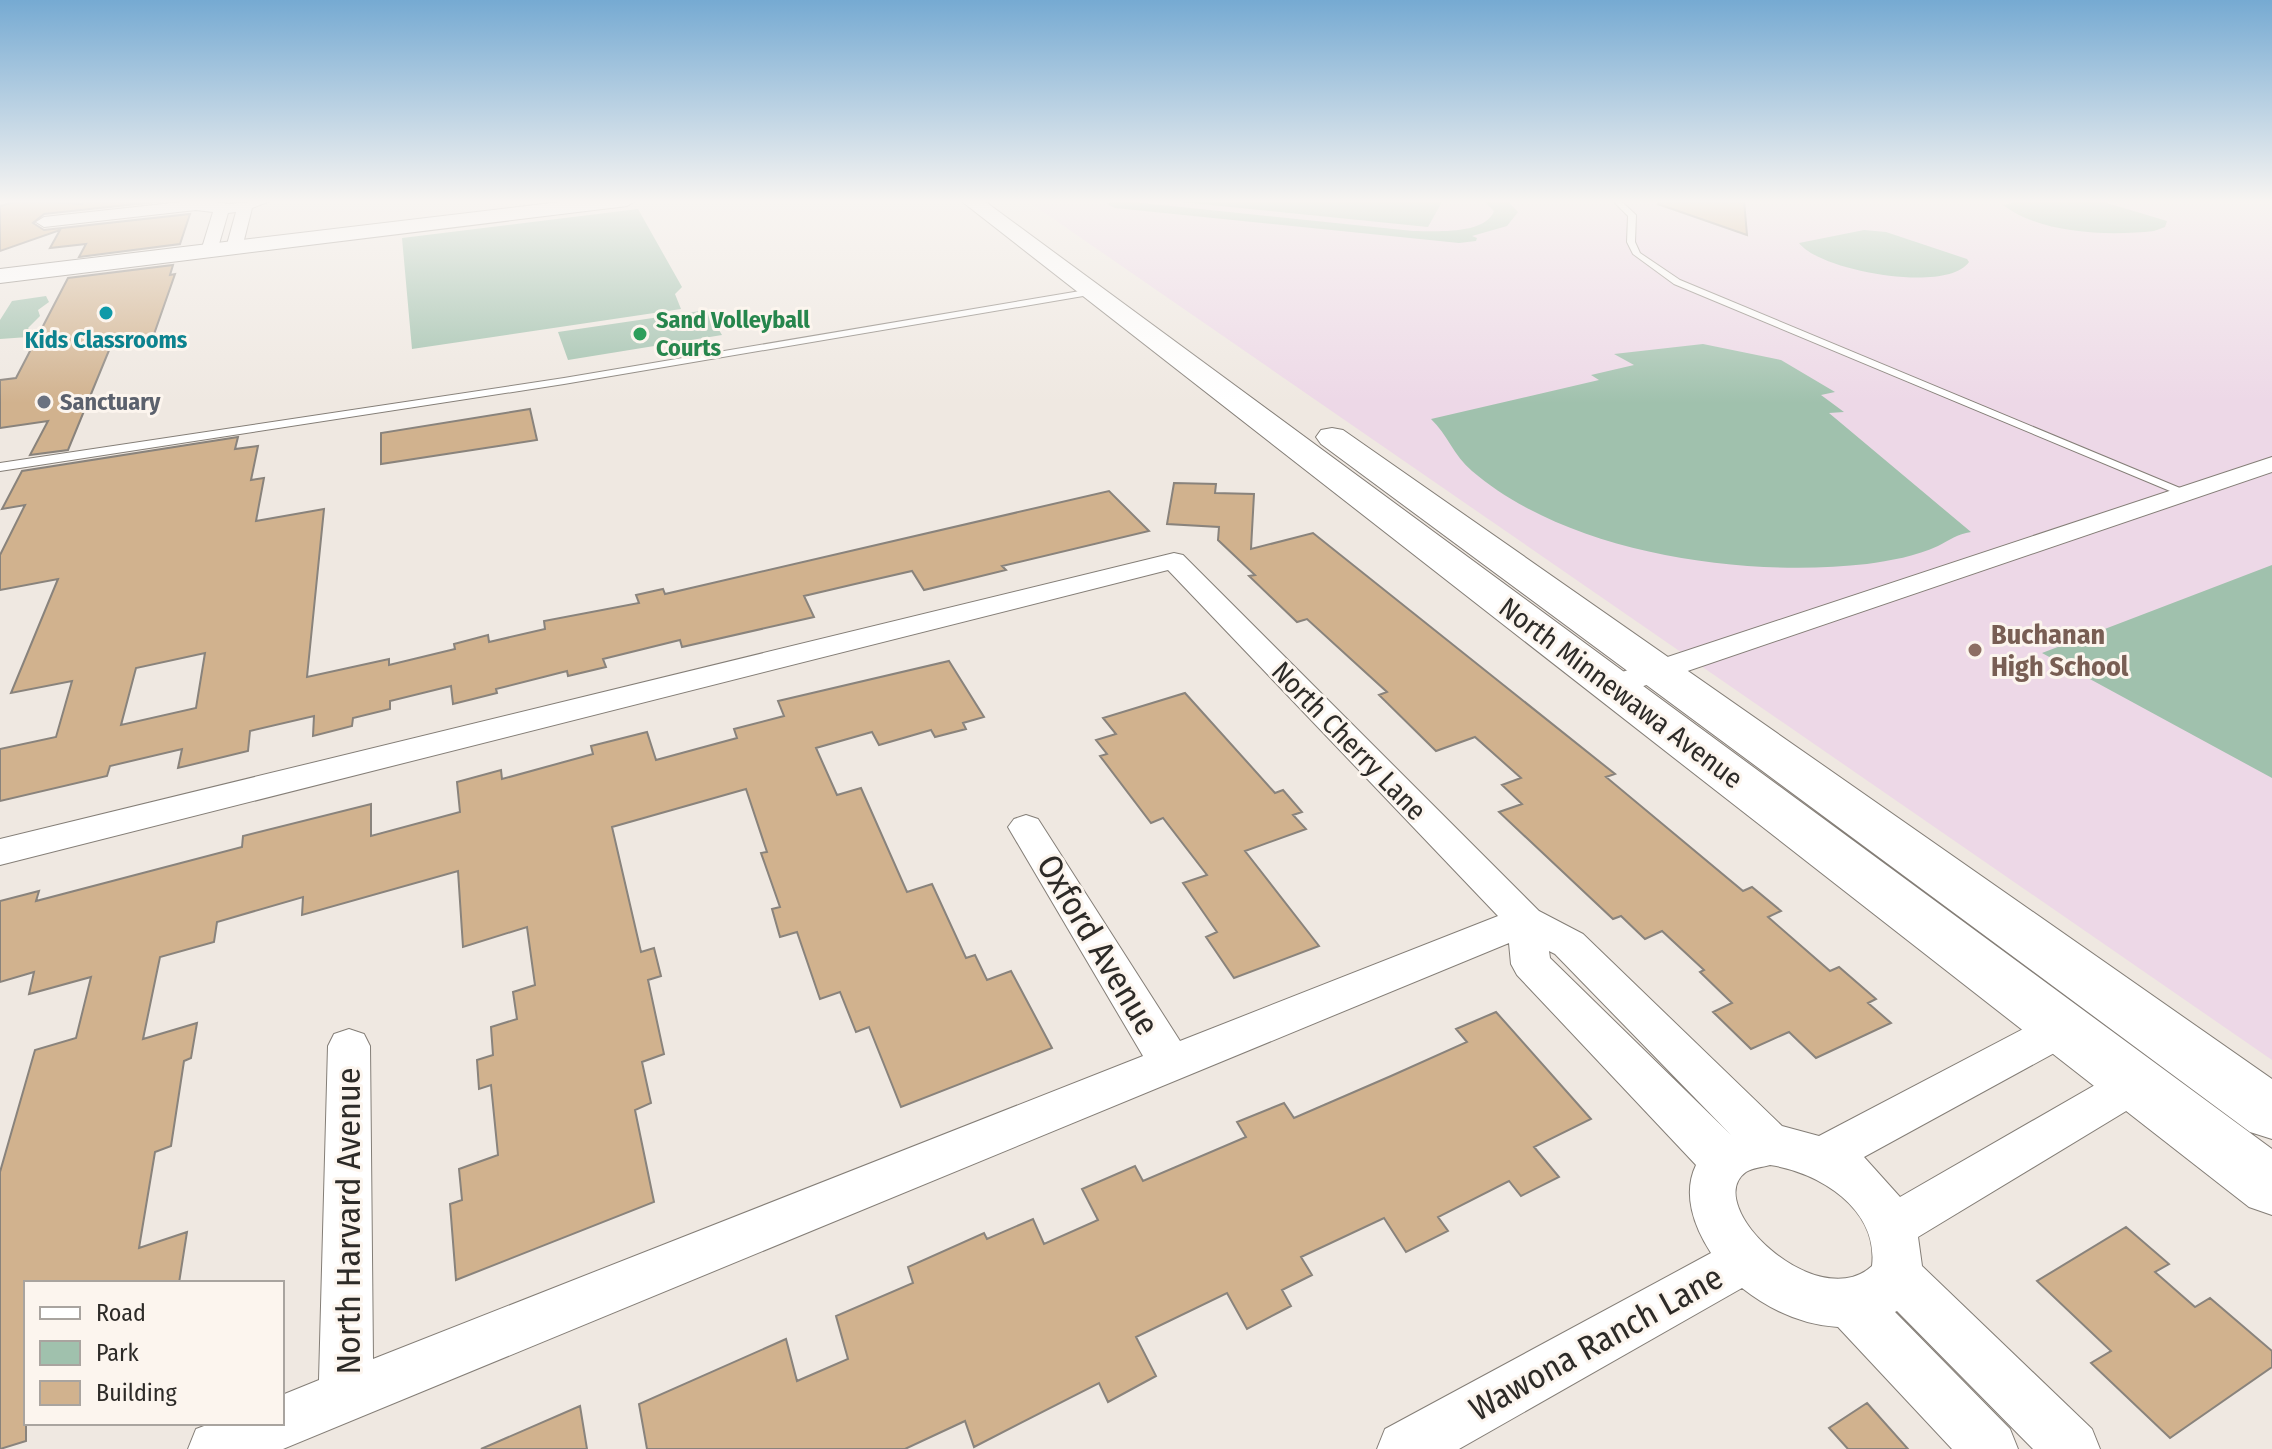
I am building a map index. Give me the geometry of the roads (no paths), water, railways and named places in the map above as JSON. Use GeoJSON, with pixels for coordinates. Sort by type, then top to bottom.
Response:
{"type":"FeatureCollection","features":[{"type":"Feature","properties":{"kind":"main road"},"geometry":{"type":"LineString","coordinates":[[0,276],[63,268]]}},
{"type":"Feature","properties":{"kind":"main road","name":"North Minnewawa Avenue"},"geometry":{"type":"LineString","coordinates":[[1060,268],[1634,679],[2272,1113]]}},
{"type":"Feature","properties":{"kind":"main road","name":"North Minnewawa Avenue"},"geometry":{"type":"LineString","coordinates":[[1097,268],[1634,679],[1813,837],[2272,1186]]}},
{"type":"Feature","properties":{"kind":"main road"},"geometry":{"type":"LineString","coordinates":[[1092,292],[1124,287]]}},
{"type":"Feature","properties":{"kind":"main road"},"geometry":{"type":"LineString","coordinates":[[1813,837],[1986,939],[2272,1148]]}},
{"type":"Feature","properties":{"kind":"street"},"geometry":{"type":"LineString","coordinates":[[1634,679],[2272,464]]}},
{"type":"Feature","properties":{"kind":"street","name":"North Cherry Lane"},"geometry":{"type":"LineString","coordinates":[[0,852],[1174,561],[1525,921],[1569,944],[1770,1145]]}},
{"type":"Feature","properties":{"kind":"street","name":"Oxford Avenue"},"geometry":{"type":"LineString","coordinates":[[1026,827],[1171,1064]]}},
{"type":"Feature","properties":{"kind":"street"},"geometry":{"type":"LineString","coordinates":[[284,1422],[1525,921],[1531,964],[1723,1162]]}},
{"type":"Feature","properties":{"kind":"street"},"geometry":{"type":"LineString","coordinates":[[1822,1157],[2063,1028]]}},
{"type":"Feature","properties":{"kind":"street","name":"North Harvard Avenue"},"geometry":{"type":"LineString","coordinates":[[346,1396],[349,1046]]}},
{"type":"Feature","properties":{"kind":"street"},"geometry":{"type":"LineString","coordinates":[[2072,1449],[1894,1250],[1864,1186],[1822,1157],[1796,1147],[1770,1145],[1751,1146],[1723,1162],[1714,1177],[1712,1196],[1716,1218],[1744,1261],[1768,1280],[1795,1294],[1823,1303],[1850,1303],[1870,1298],[1885,1288],[1894,1250],[2136,1083]]}},
{"type":"Feature","properties":{"kind":"street","name":"Wawona Ranch Lane"},"geometry":{"type":"LineString","coordinates":[[1405,1449],[1744,1261]]}},
{"type":"Feature","properties":{"kind":"street"},"geometry":{"type":"LineString","coordinates":[[1850,1303],[1990,1449]]}},
{"type":"Feature","properties":{"kind":"street"},"geometry":{"type":"LineString","coordinates":[[216,1449],[276,1425]]}},
{"type":"Feature","properties":{"kind":"lane"},"geometry":{"type":"LineString","coordinates":[[1656,268],[1677,282],[2186,493]]}},
{"type":"Feature","properties":{"kind":"lane"},"geometry":{"type":"LineString","coordinates":[[0,467],[564,381],[1092,292]]}},
{"type":"Feature","properties":{"kind":"place","name":"Kids Classrooms"},"geometry":{"type":"Point","coordinates":[106,313]}},
{"type":"Feature","properties":{"kind":"place","name":"Sand Volleyball Courts"},"geometry":{"type":"Point","coordinates":[640,334]}},
{"type":"Feature","properties":{"kind":"place","name":"Sanctuary"},"geometry":{"type":"Point","coordinates":[44,402]}},
{"type":"Feature","properties":{"kind":"place","name":"Buchanan High School"},"geometry":{"type":"Point","coordinates":[1975,650]}}]}
